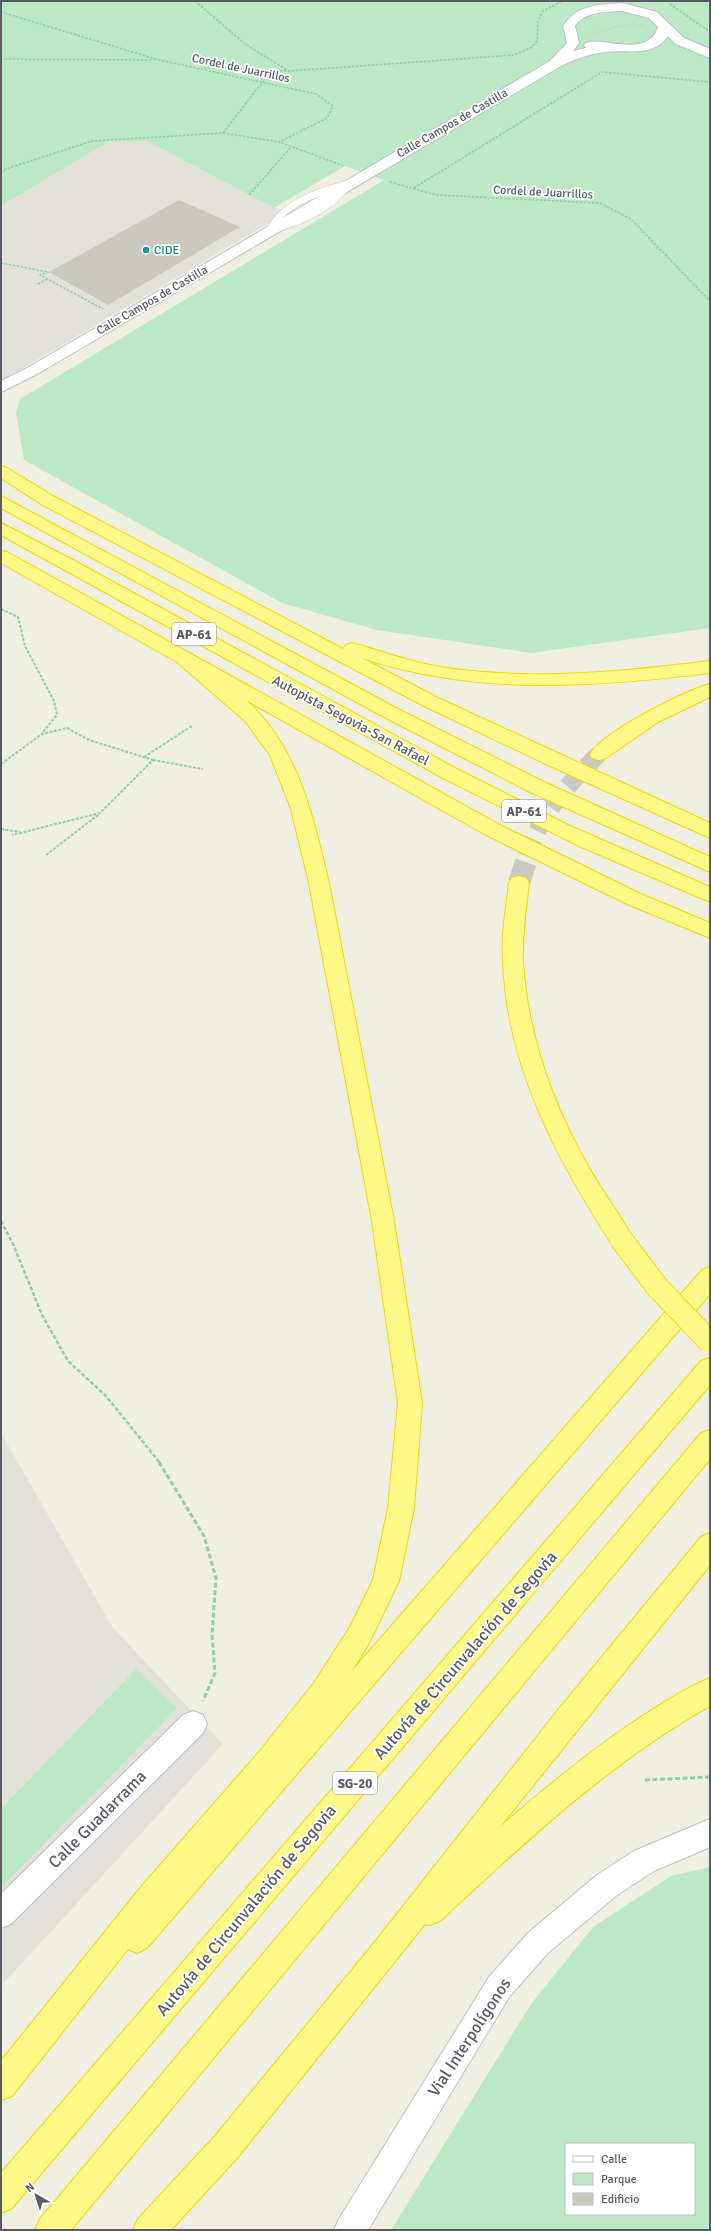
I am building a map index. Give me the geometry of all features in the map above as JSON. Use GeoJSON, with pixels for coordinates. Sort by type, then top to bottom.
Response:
{"type":"FeatureCollection","features":[{"type":"Feature","properties":{"kind":"highway"},"geometry":{"type":"LineString","coordinates":[[1,471],[47,500],[259,613],[436,704],[555,761],[710,832]]}},
{"type":"Feature","properties":{"kind":"highway","name":"Autopista Segovia-San Rafael"},"geometry":{"type":"LineString","coordinates":[[1,501],[405,720],[537,787],[710,864]]}},
{"type":"Feature","properties":{"kind":"highway","name":"Autopista Segovia-San Rafael"},"geometry":{"type":"LineString","coordinates":[[1,528],[366,729],[505,802],[572,835],[710,895]]}},
{"type":"Feature","properties":{"kind":"highway"},"geometry":{"type":"LineString","coordinates":[[1,556],[185,660],[280,710],[493,830],[634,899],[710,931]]}},
{"type":"Feature","properties":{"kind":"highway"},"geometry":{"type":"LineString","coordinates":[[259,613],[364,653],[415,667],[458,675],[503,680],[555,681],[603,679],[710,667]]}},
{"type":"Feature","properties":{"kind":"highway"},"geometry":{"type":"LineString","coordinates":[[1,2085],[151,1897],[269,1762],[324,1692],[358,1636],[386,1581],[401,1508],[410,1403],[383,1221],[319,883],[306,829],[288,774],[270,738],[243,708],[185,660]]}},
{"type":"Feature","properties":{"kind":"highway"},"geometry":{"type":"LineString","coordinates":[[599,754],[642,723],[681,702],[710,690]]}},
{"type":"Feature","properties":{"kind":"highway"},"geometry":{"type":"LineString","coordinates":[[519,883],[513,961],[517,1001],[524,1039],[547,1108],[563,1143],[586,1185],[621,1239],[663,1293],[710,1342]]}},
{"type":"Feature","properties":{"kind":"highway"},"geometry":{"type":"LineString","coordinates":[[1,2092],[330,1717],[710,1277]]}},
{"type":"Feature","properties":{"kind":"highway","name":"Autovía de Circunvalación de Segovia"},"geometry":{"type":"LineString","coordinates":[[1,2197],[710,1368]]}},
{"type":"Feature","properties":{"kind":"highway"},"geometry":{"type":"LineString","coordinates":[[50,2230],[710,1442]]}},
{"type":"Feature","properties":{"kind":"highway"},"geometry":{"type":"LineString","coordinates":[[149,2230],[226,2147],[380,1958],[568,1719],[710,1545]]}},
{"type":"Feature","properties":{"kind":"highway"},"geometry":{"type":"LineString","coordinates":[[380,1958],[532,1818],[584,1775],[628,1741],[710,1691]]}},
{"type":"Feature","properties":{"kind":"main road","name":"Calle Campos de Castilla"},"geometry":{"type":"LineString","coordinates":[[556,63],[572,46],[573,40],[570,22],[578,14],[588,10],[608,7],[642,11],[658,18],[664,27],[680,41],[705,53]]}},
{"type":"Feature","properties":{"kind":"main road","name":"Calle Campos de Castilla"},"geometry":{"type":"LineString","coordinates":[[647,45],[661,37],[664,27]]}},
{"type":"Feature","properties":{"kind":"main road","name":"Calle Campos de Castilla"},"geometry":{"type":"LineString","coordinates":[[571,32],[583,42],[604,48],[627,49],[647,45],[673,47],[705,53]]}},
{"type":"Feature","properties":{"kind":"main road","name":"Calle Campos de Castilla"},"geometry":{"type":"LineString","coordinates":[[1,387],[34,370],[364,174],[556,63],[579,53],[604,48]]}},
{"type":"Feature","properties":{"kind":"main road","name":"Calle Campos de Castilla"},"geometry":{"type":"LineString","coordinates":[[1,399],[34,370]]}},
{"type":"Feature","properties":{"kind":"main road","name":"Calle Guadarrama"},"geometry":{"type":"LineString","coordinates":[[1,1914],[193,1724]]}},
{"type":"Feature","properties":{"kind":"main road","name":"Vial Interpolígonos"},"geometry":{"type":"LineString","coordinates":[[350,2230],[498,1987],[538,1943],[601,1890],[644,1861],[710,1833]]}},
{"type":"Feature","properties":{"kind":"path"},"geometry":{"type":"LineString","coordinates":[[195,1],[245,44],[289,71]]}},
{"type":"Feature","properties":{"kind":"path"},"geometry":{"type":"LineString","coordinates":[[197,67],[289,71],[514,55],[531,48],[537,41],[538,20],[543,11],[563,1]]}},
{"type":"Feature","properties":{"kind":"path"},"geometry":{"type":"LineString","coordinates":[[665,2],[680,9],[710,32]]}},
{"type":"Feature","properties":{"kind":"path","name":"Cordel de Juarrillos"},"geometry":{"type":"LineString","coordinates":[[1,12],[159,60],[197,67],[316,94],[332,106],[328,118],[279,142]]}},
{"type":"Feature","properties":{"kind":"path"},"geometry":{"type":"LineString","coordinates":[[1,59],[159,60]]}},
{"type":"Feature","properties":{"kind":"path"},"geometry":{"type":"LineString","coordinates":[[223,133],[271,70]]}},
{"type":"Feature","properties":{"kind":"path"},"geometry":{"type":"LineString","coordinates":[[414,188],[602,72],[710,82]]}},
{"type":"Feature","properties":{"kind":"path"},"geometry":{"type":"LineString","coordinates":[[1,173],[6,169],[92,141],[223,133],[279,142],[350,168]]}},
{"type":"Feature","properties":{"kind":"path"},"geometry":{"type":"LineString","coordinates":[[249,195],[291,147]]}},
{"type":"Feature","properties":{"kind":"path","name":"Cordel de Juarrillos"},"geometry":{"type":"LineString","coordinates":[[364,174],[436,195],[600,204],[630,219],[710,302]]}},
{"type":"Feature","properties":{"kind":"path"},"geometry":{"type":"LineString","coordinates":[[1,263],[50,272],[40,275],[109,312]]}},
{"type":"Feature","properties":{"kind":"path"},"geometry":{"type":"LineString","coordinates":[[38,284],[48,279]]}},
{"type":"Feature","properties":{"kind":"path"},"geometry":{"type":"LineString","coordinates":[[1,609],[18,617],[25,646],[54,701],[57,715],[42,734],[1,764]]}},
{"type":"Feature","properties":{"kind":"path"},"geometry":{"type":"LineString","coordinates":[[144,757],[192,726]]}},
{"type":"Feature","properties":{"kind":"path"},"geometry":{"type":"LineString","coordinates":[[42,734],[67,728],[89,740],[153,760],[203,769]]}},
{"type":"Feature","properties":{"kind":"path"},"geometry":{"type":"LineString","coordinates":[[46,855],[100,813],[153,760]]}},
{"type":"Feature","properties":{"kind":"path"},"geometry":{"type":"LineString","coordinates":[[12,835],[100,813]]}},
{"type":"Feature","properties":{"kind":"path"},"geometry":{"type":"LineString","coordinates":[[1,829],[22,832]]}},
{"type":"Feature","properties":{"kind":"path"},"geometry":{"type":"LineString","coordinates":[[1,1221],[13,1244],[42,1315],[68,1362],[106,1396],[161,1464],[204,1536],[216,1578],[212,1635],[216,1673],[193,1724]]}},
{"type":"Feature","properties":{"kind":"path"},"geometry":{"type":"LineString","coordinates":[[645,1780],[710,1777]]}},
{"type":"Feature","properties":{"kind":"shaded area"},"geometry":{"type":"Polygon","coordinates":[[[110,141],[147,141],[274,208],[289,211],[1,381],[1,206],[110,141]]]}},
{"type":"Feature","properties":{"kind":"shaded area"},"geometry":{"type":"Polygon","coordinates":[[[1,1433],[113,1628],[223,1744],[1,1986],[1,1433]]]}},
{"type":"Feature","properties":{"kind":"green space"},"geometry":{"type":"Polygon","coordinates":[[[1,1],[710,1],[710,628],[531,653],[377,630],[282,603],[24,460],[16,413],[20,399],[384,180],[345,166],[274,208],[147,141],[110,141],[1,206],[1,1]]]}},
{"type":"Feature","properties":{"kind":"green space"},"geometry":{"type":"Polygon","coordinates":[[[136,1669],[177,1708],[1,1888],[1,1809],[136,1669]]]}},
{"type":"Feature","properties":{"kind":"green space"},"geometry":{"type":"Polygon","coordinates":[[[710,1867],[710,2230],[391,2230],[531,2004],[593,1927],[671,1876],[710,1867]]]}},
{"type":"Feature","properties":{"kind":"building","name":"CIDE"},"geometry":{"type":"Polygon","coordinates":[[[179,200],[240,227],[108,305],[49,272],[179,200]]]}},
{"type":"Feature","properties":{"kind":"tunnel"},"geometry":{"type":"LineString","coordinates":[[527,856],[539,827],[556,801],[566,788],[599,754]]}},
{"type":"Feature","properties":{"kind":"tunnel"},"geometry":{"type":"LineString","coordinates":[[519,883],[528,855]]}},
{"type":"Feature","properties":{"kind":"railway"},"geometry":{"type":"LineString","coordinates":[[589,35],[616,27],[645,24]]}},
{"type":"Feature","properties":{"kind":"place","name":"CIDE"},"geometry":{"type":"Point","coordinates":[146,250]}}]}
